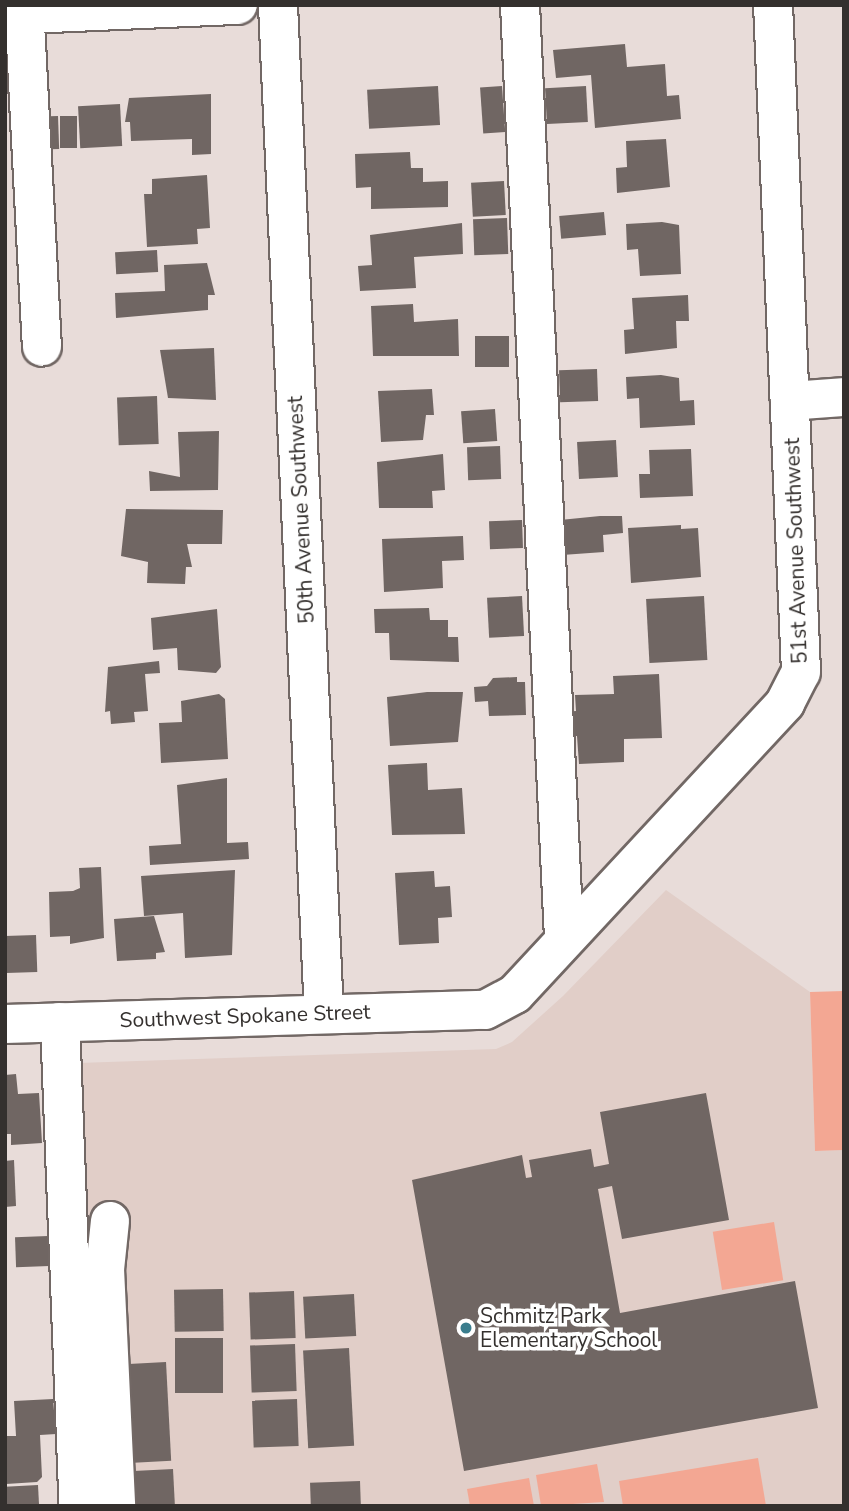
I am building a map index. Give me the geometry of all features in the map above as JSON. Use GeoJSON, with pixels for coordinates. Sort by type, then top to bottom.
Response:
{"type":"FeatureCollection","features":[{"type":"Feature","properties":{"kind":"street"},"geometry":{"type":"LineString","coordinates":[[42,347],[18,12],[238,5]]}},
{"type":"Feature","properties":{"kind":"street","name":"50th Avenue Southwest"},"geometry":{"type":"LineString","coordinates":[[278,5],[324,1014]]}},
{"type":"Feature","properties":{"kind":"street"},"geometry":{"type":"LineString","coordinates":[[520,5],[565,939]]}},
{"type":"Feature","properties":{"kind":"street","name":"51st Avenue Southwest"},"geometry":{"type":"LineString","coordinates":[[485,1010],[515,994],[731,765],[796,688],[801,672],[773,5]]}},
{"type":"Feature","properties":{"kind":"street"},"geometry":{"type":"LineString","coordinates":[[790,401],[844,397]]}},
{"type":"Feature","properties":{"kind":"street","name":"Southwest Spokane Street"},"geometry":{"type":"LineString","coordinates":[[5,1024],[485,1010]]}},
{"type":"Feature","properties":{"kind":"street"},"geometry":{"type":"LineString","coordinates":[[60,1022],[79,1506]]}},
{"type":"Feature","properties":{"kind":"street"},"geometry":{"type":"LineString","coordinates":[[110,1221],[105,1269],[116,1506]]}},
{"type":"Feature","properties":{"kind":"shaded area","name":"Schmitz Park Elementary School"},"geometry":{"type":"Polygon","coordinates":[[[666,890],[810,992],[815,1151],[844,1150],[844,1506],[96,1506],[78,1063],[496,1049],[512,1042],[563,996],[666,890]]]}},
{"type":"Feature","properties":{"kind":"shaded area"},"geometry":{"type":"Polygon","coordinates":[[[844,991],[844,1150],[815,1151],[810,992],[844,991]]]}},
{"type":"Feature","properties":{"kind":"shaded area"},"geometry":{"type":"Polygon","coordinates":[[[774,1222],[783,1280],[722,1290],[713,1232],[774,1222]]]}},
{"type":"Feature","properties":{"kind":"shaded area"},"geometry":{"type":"Polygon","coordinates":[[[758,1458],[766,1506],[623,1506],[619,1481],[758,1458]]]}},
{"type":"Feature","properties":{"kind":"shaded area"},"geometry":{"type":"Polygon","coordinates":[[[597,1464],[604,1502],[541,1506],[536,1475],[597,1464]]]}},
{"type":"Feature","properties":{"kind":"shaded area"},"geometry":{"type":"Polygon","coordinates":[[[529,1478],[534,1506],[470,1506],[467,1489],[529,1478]]]}},
{"type":"Feature","properties":{"kind":"building"},"geometry":{"type":"Polygon","coordinates":[[[625,44],[627,67],[665,64],[667,96],[679,95],[681,119],[595,128],[591,75],[556,78],[553,50],[625,44]]]}},
{"type":"Feature","properties":{"kind":"building"},"geometry":{"type":"Polygon","coordinates":[[[438,86],[440,125],[369,129],[367,90],[438,86]]]}},
{"type":"Feature","properties":{"kind":"building"},"geometry":{"type":"Polygon","coordinates":[[[502,86],[505,132],[483,133],[480,88],[502,86]]]}},
{"type":"Feature","properties":{"kind":"building"},"geometry":{"type":"Polygon","coordinates":[[[586,86],[588,122],[547,124],[545,88],[586,86]]]}},
{"type":"Feature","properties":{"kind":"building"},"geometry":{"type":"Polygon","coordinates":[[[211,94],[211,154],[192,155],[192,139],[131,141],[130,122],[125,122],[129,98],[211,94]]]}},
{"type":"Feature","properties":{"kind":"building"},"geometry":{"type":"Polygon","coordinates":[[[120,104],[122,146],[80,148],[78,106],[120,104]]]}},
{"type":"Feature","properties":{"kind":"building"},"geometry":{"type":"Polygon","coordinates":[[[58,116],[59,149],[42,150],[41,117],[58,116]]]}},
{"type":"Feature","properties":{"kind":"building"},"geometry":{"type":"Polygon","coordinates":[[[60,116],[77,116],[77,148],[60,148],[60,116]]]}},
{"type":"Feature","properties":{"kind":"building"},"geometry":{"type":"Polygon","coordinates":[[[666,139],[670,187],[617,193],[616,168],[627,167],[626,141],[666,139]]]}},
{"type":"Feature","properties":{"kind":"building"},"geometry":{"type":"Polygon","coordinates":[[[410,152],[411,168],[423,168],[423,182],[448,181],[448,207],[371,209],[371,187],[356,188],[355,154],[410,152]]]}},
{"type":"Feature","properties":{"kind":"building"},"geometry":{"type":"Polygon","coordinates":[[[207,175],[210,228],[197,229],[198,244],[147,247],[144,194],[152,194],[152,179],[207,175]]]}},
{"type":"Feature","properties":{"kind":"building"},"geometry":{"type":"Polygon","coordinates":[[[504,181],[506,215],[473,217],[471,183],[504,181]]]}},
{"type":"Feature","properties":{"kind":"building"},"geometry":{"type":"Polygon","coordinates":[[[604,212],[606,235],[561,239],[559,216],[604,212]]]}},
{"type":"Feature","properties":{"kind":"building"},"geometry":{"type":"Polygon","coordinates":[[[507,218],[508,254],[474,255],[473,219],[507,218]]]}},
{"type":"Feature","properties":{"kind":"building"},"geometry":{"type":"Polygon","coordinates":[[[662,222],[679,225],[681,274],[640,276],[638,249],[627,250],[626,224],[662,222]]]}},
{"type":"Feature","properties":{"kind":"building"},"geometry":{"type":"Polygon","coordinates":[[[462,223],[463,254],[414,257],[416,288],[360,291],[358,266],[372,265],[370,235],[462,223]]]}},
{"type":"Feature","properties":{"kind":"building"},"geometry":{"type":"Polygon","coordinates":[[[157,250],[158,272],[116,274],[115,252],[157,250]]]}},
{"type":"Feature","properties":{"kind":"building"},"geometry":{"type":"Polygon","coordinates":[[[207,263],[215,295],[208,295],[208,310],[116,318],[115,293],[165,291],[164,265],[207,263]]]}},
{"type":"Feature","properties":{"kind":"building"},"geometry":{"type":"Polygon","coordinates":[[[688,295],[689,321],[676,321],[677,348],[625,354],[624,330],[634,329],[632,298],[688,295]]]}},
{"type":"Feature","properties":{"kind":"building"},"geometry":{"type":"Polygon","coordinates":[[[413,304],[414,322],[458,319],[459,356],[373,356],[371,306],[413,304]]]}},
{"type":"Feature","properties":{"kind":"building"},"geometry":{"type":"Polygon","coordinates":[[[475,336],[509,336],[509,367],[475,367],[475,336]]]}},
{"type":"Feature","properties":{"kind":"building"},"geometry":{"type":"Polygon","coordinates":[[[214,348],[216,400],[168,398],[160,350],[214,348]]]}},
{"type":"Feature","properties":{"kind":"building"},"geometry":{"type":"Polygon","coordinates":[[[597,369],[598,401],[560,402],[559,370],[597,369]]]}},
{"type":"Feature","properties":{"kind":"building"},"geometry":{"type":"Polygon","coordinates":[[[661,375],[679,378],[680,401],[694,400],[695,425],[640,428],[639,398],[627,399],[626,377],[661,375]]]}},
{"type":"Feature","properties":{"kind":"building"},"geometry":{"type":"Polygon","coordinates":[[[432,389],[434,415],[426,415],[423,440],[381,442],[378,391],[432,389]]]}},
{"type":"Feature","properties":{"kind":"building"},"geometry":{"type":"Polygon","coordinates":[[[157,396],[159,444],[119,445],[117,397],[157,396]]]}},
{"type":"Feature","properties":{"kind":"building"},"geometry":{"type":"Polygon","coordinates":[[[495,409],[497,441],[463,443],[461,411],[495,409]]]}},
{"type":"Feature","properties":{"kind":"building"},"geometry":{"type":"Polygon","coordinates":[[[219,431],[218,490],[150,491],[149,471],[180,477],[178,432],[219,431]]]}},
{"type":"Feature","properties":{"kind":"building"},"geometry":{"type":"Polygon","coordinates":[[[616,440],[618,477],[579,479],[577,442],[616,440]]]}},
{"type":"Feature","properties":{"kind":"building"},"geometry":{"type":"Polygon","coordinates":[[[500,446],[501,479],[468,480],[467,447],[500,446]]]}},
{"type":"Feature","properties":{"kind":"building"},"geometry":{"type":"Polygon","coordinates":[[[691,449],[693,496],[640,498],[639,474],[650,474],[649,450],[691,449]]]}},
{"type":"Feature","properties":{"kind":"building"},"geometry":{"type":"Polygon","coordinates":[[[443,454],[445,490],[432,491],[433,508],[379,508],[377,462],[443,454]]]}},
{"type":"Feature","properties":{"kind":"building"},"geometry":{"type":"Polygon","coordinates":[[[126,509],[223,510],[222,544],[187,544],[192,567],[186,567],[185,584],[147,583],[148,562],[121,556],[126,509]]]}},
{"type":"Feature","properties":{"kind":"building"},"geometry":{"type":"Polygon","coordinates":[[[622,516],[623,533],[603,535],[604,552],[562,555],[560,520],[622,516]]]}},
{"type":"Feature","properties":{"kind":"building"},"geometry":{"type":"Polygon","coordinates":[[[522,520],[523,548],[490,549],[489,521],[522,520]]]}},
{"type":"Feature","properties":{"kind":"building"},"geometry":{"type":"Polygon","coordinates":[[[681,525],[681,529],[698,528],[701,577],[631,583],[628,528],[681,525]]]}},
{"type":"Feature","properties":{"kind":"building"},"geometry":{"type":"Polygon","coordinates":[[[463,536],[464,560],[442,561],[443,588],[384,592],[382,539],[463,536]]]}},
{"type":"Feature","properties":{"kind":"building"},"geometry":{"type":"Polygon","coordinates":[[[522,596],[524,636],[489,638],[487,598],[522,596]]]}},
{"type":"Feature","properties":{"kind":"building"},"geometry":{"type":"Polygon","coordinates":[[[704,596],[707,660],[649,663],[646,599],[704,596]]]}},
{"type":"Feature","properties":{"kind":"building"},"geometry":{"type":"Polygon","coordinates":[[[429,608],[430,620],[448,620],[448,637],[458,637],[459,662],[390,660],[389,633],[375,633],[374,609],[429,608]]]}},
{"type":"Feature","properties":{"kind":"building"},"geometry":{"type":"Polygon","coordinates":[[[217,609],[221,667],[216,673],[178,670],[177,648],[153,650],[151,618],[217,609]]]}},
{"type":"Feature","properties":{"kind":"building"},"geometry":{"type":"Polygon","coordinates":[[[159,661],[160,673],[145,674],[148,711],[134,712],[135,722],[111,724],[110,711],[105,712],[108,667],[159,661]]]}},
{"type":"Feature","properties":{"kind":"building"},"geometry":{"type":"Polygon","coordinates":[[[659,674],[662,738],[624,739],[624,762],[579,764],[577,736],[563,736],[562,712],[576,711],[575,695],[614,694],[613,676],[659,674]]]}},
{"type":"Feature","properties":{"kind":"building"},"geometry":{"type":"Polygon","coordinates":[[[517,677],[517,682],[525,682],[526,715],[489,716],[488,701],[475,702],[474,687],[487,686],[493,678],[517,677]]]}},
{"type":"Feature","properties":{"kind":"building"},"geometry":{"type":"Polygon","coordinates":[[[427,692],[463,692],[458,742],[390,746],[387,697],[427,692]]]}},
{"type":"Feature","properties":{"kind":"building"},"geometry":{"type":"Polygon","coordinates":[[[219,694],[225,699],[228,759],[161,763],[159,723],[182,722],[181,701],[219,694]]]}},
{"type":"Feature","properties":{"kind":"building"},"geometry":{"type":"Polygon","coordinates":[[[427,763],[428,790],[462,788],[465,834],[392,835],[388,765],[427,763]]]}},
{"type":"Feature","properties":{"kind":"building"},"geometry":{"type":"Polygon","coordinates":[[[227,778],[227,843],[248,842],[249,859],[150,865],[149,846],[181,844],[177,785],[227,778]]]}},
{"type":"Feature","properties":{"kind":"building"},"geometry":{"type":"Polygon","coordinates":[[[101,867],[104,938],[70,944],[70,936],[50,937],[49,892],[80,888],[79,868],[101,867]]]}},
{"type":"Feature","properties":{"kind":"building"},"geometry":{"type":"Polygon","coordinates":[[[235,870],[232,955],[185,958],[183,913],[144,916],[141,876],[235,870]]]}},
{"type":"Feature","properties":{"kind":"building"},"geometry":{"type":"Polygon","coordinates":[[[434,871],[435,887],[450,886],[452,917],[438,918],[439,943],[399,945],[395,873],[434,871]]]}},
{"type":"Feature","properties":{"kind":"building"},"geometry":{"type":"Polygon","coordinates":[[[154,916],[165,952],[156,953],[156,959],[117,961],[114,919],[154,916]]]}},
{"type":"Feature","properties":{"kind":"building"},"geometry":{"type":"Polygon","coordinates":[[[36,935],[37,972],[6,973],[5,936],[36,935]]]}},
{"type":"Feature","properties":{"kind":"building"},"geometry":{"type":"Polygon","coordinates":[[[16,1074],[18,1094],[39,1093],[42,1143],[11,1145],[11,1134],[5,1134],[5,1075],[16,1074]]]}},
{"type":"Feature","properties":{"kind":"building"},"geometry":{"type":"Polygon","coordinates":[[[706,1093],[729,1220],[622,1239],[612,1186],[598,1189],[620,1313],[795,1281],[818,1408],[464,1471],[412,1180],[522,1155],[526,1178],[532,1177],[529,1160],[591,1149],[594,1167],[609,1164],[600,1112],[706,1093]]]}},
{"type":"Feature","properties":{"kind":"building"},"geometry":{"type":"Polygon","coordinates":[[[14,1160],[16,1206],[5,1207],[5,1161],[14,1160]]]}},
{"type":"Feature","properties":{"kind":"building"},"geometry":{"type":"Polygon","coordinates":[[[48,1236],[49,1266],[16,1267],[15,1237],[48,1236]]]}},
{"type":"Feature","properties":{"kind":"building"},"geometry":{"type":"Polygon","coordinates":[[[223,1289],[224,1331],[175,1332],[174,1290],[223,1289]]]}},
{"type":"Feature","properties":{"kind":"building"},"geometry":{"type":"Polygon","coordinates":[[[294,1291],[296,1338],[251,1340],[249,1293],[294,1291]]]}},
{"type":"Feature","properties":{"kind":"building"},"geometry":{"type":"Polygon","coordinates":[[[354,1294],[356,1336],[305,1339],[303,1297],[354,1294]]]}},
{"type":"Feature","properties":{"kind":"building"},"geometry":{"type":"Polygon","coordinates":[[[175,1338],[223,1338],[223,1393],[175,1393],[175,1338]]]}},
{"type":"Feature","properties":{"kind":"building"},"geometry":{"type":"Polygon","coordinates":[[[295,1344],[297,1391],[252,1393],[250,1346],[295,1344]]]}},
{"type":"Feature","properties":{"kind":"building"},"geometry":{"type":"Polygon","coordinates":[[[349,1348],[354,1446],[308,1448],[303,1350],[349,1348]]]}},
{"type":"Feature","properties":{"kind":"building"},"geometry":{"type":"Polygon","coordinates":[[[166,1362],[171,1461],[129,1463],[124,1364],[166,1362]]]}},
{"type":"Feature","properties":{"kind":"building"},"geometry":{"type":"Polygon","coordinates":[[[53,1399],[56,1434],[40,1435],[42,1477],[37,1482],[6,1484],[5,1436],[16,1436],[14,1401],[53,1399]]]}},
{"type":"Feature","properties":{"kind":"building"},"geometry":{"type":"Polygon","coordinates":[[[297,1399],[299,1446],[254,1448],[252,1401],[297,1399]]]}},
{"type":"Feature","properties":{"kind":"building"},"geometry":{"type":"Polygon","coordinates":[[[173,1469],[175,1506],[131,1506],[129,1471],[173,1469]]]}},
{"type":"Feature","properties":{"kind":"building"},"geometry":{"type":"Polygon","coordinates":[[[360,1481],[361,1506],[311,1506],[310,1483],[360,1481]]]}},
{"type":"Feature","properties":{"kind":"building"},"geometry":{"type":"Polygon","coordinates":[[[38,1485],[39,1506],[6,1506],[5,1487],[38,1485]]]}},
{"type":"Feature","properties":{"kind":"place","name":"Schmitz Park Elementary School"},"geometry":{"type":"Point","coordinates":[466,1328]}}]}
